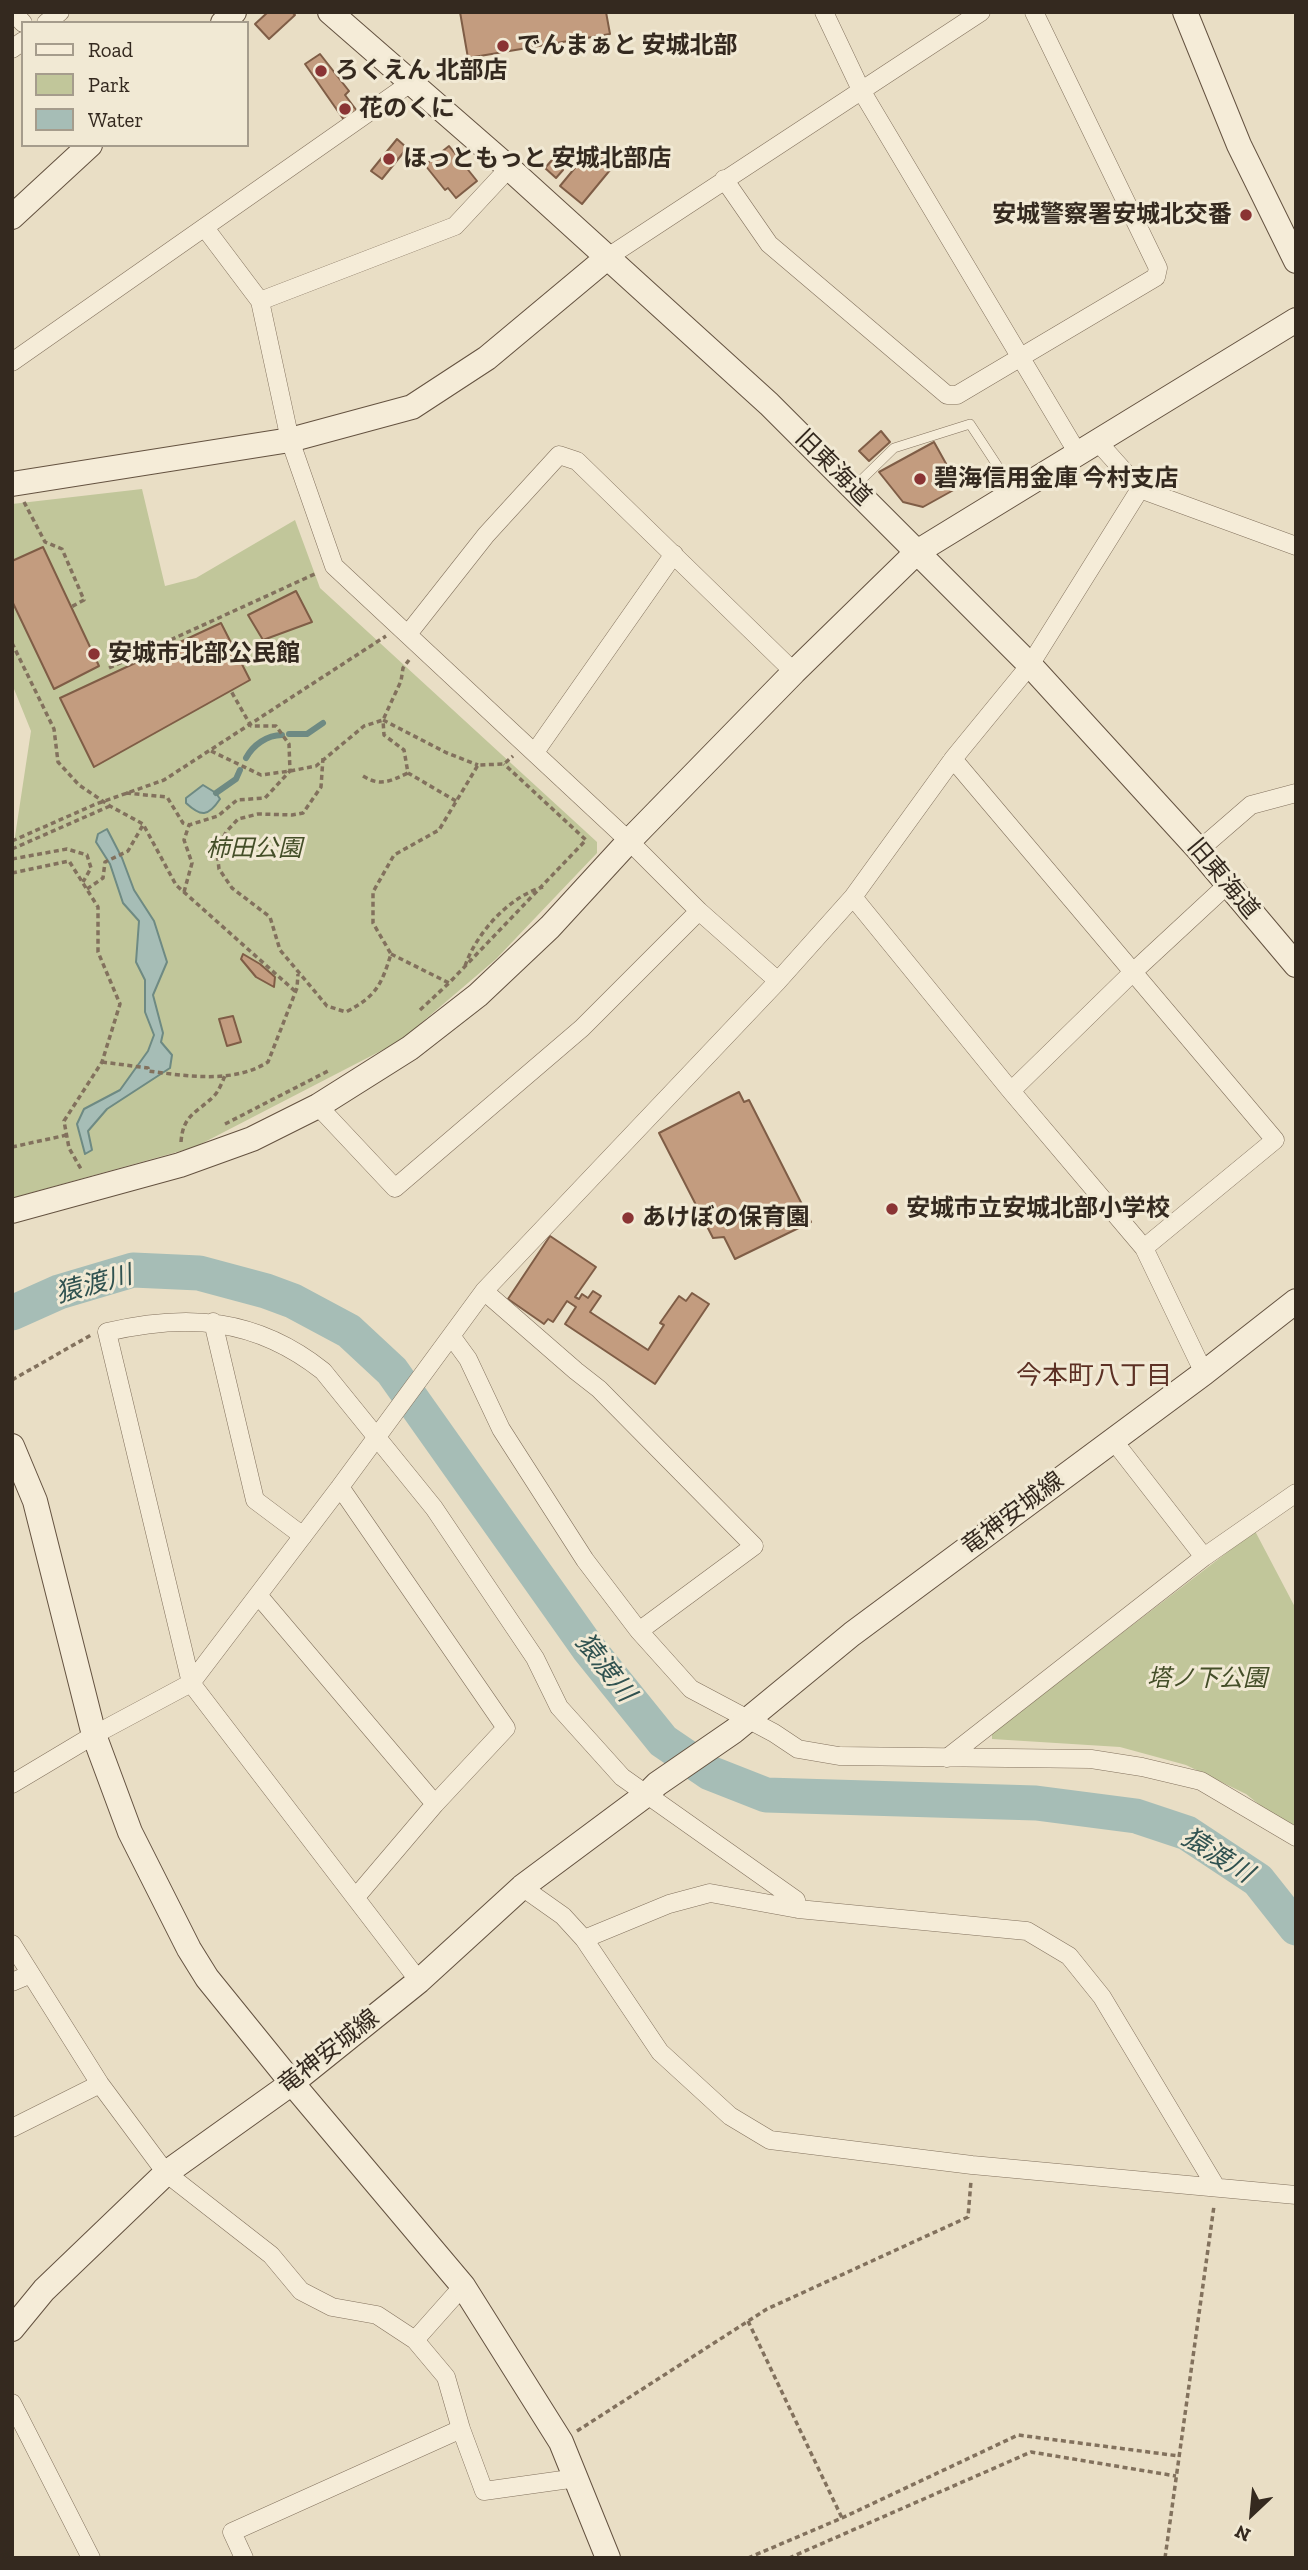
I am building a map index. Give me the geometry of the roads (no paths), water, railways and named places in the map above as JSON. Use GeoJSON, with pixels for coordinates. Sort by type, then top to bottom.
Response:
{"type":"FeatureCollection","features":[{"type":"Feature","properties":{"kind":"street","name":"旧東海道"},"geometry":{"type":"LineString","coordinates":[[330,12],[509,168],[769,404],[1030,666],[1199,850],[1296,965]]}},
{"type":"Feature","properties":{"kind":"street"},"geometry":{"type":"LineString","coordinates":[[824,12],[861,90],[1021,358],[1087,447],[1140,489],[1296,546]]}},
{"type":"Feature","properties":{"kind":"street"},"geometry":{"type":"LineString","coordinates":[[14,484],[290,440],[412,407],[487,358],[608,257],[981,12]]}},
{"type":"Feature","properties":{"kind":"street"},"geometry":{"type":"LineString","coordinates":[[724,179],[769,244],[947,395],[957,395],[1156,277],[1158,268],[1034,12]]}},
{"type":"Feature","properties":{"kind":"street"},"geometry":{"type":"LineString","coordinates":[[1185,12],[1239,145],[1296,261]]}},
{"type":"Feature","properties":{"kind":"street"},"geometry":{"type":"LineString","coordinates":[[12,362],[412,82]]}},
{"type":"Feature","properties":{"kind":"street"},"geometry":{"type":"LineString","coordinates":[[12,217],[88,147]]}},
{"type":"Feature","properties":{"kind":"street"},"geometry":{"type":"LineString","coordinates":[[260,301],[455,226],[509,168]]}},
{"type":"Feature","properties":{"kind":"street"},"geometry":{"type":"LineString","coordinates":[[205,228],[260,301],[290,440],[334,566],[629,841],[699,911],[778,981]]}},
{"type":"Feature","properties":{"kind":"street"},"geometry":{"type":"LineString","coordinates":[[12,1210],[180,1165],[252,1139],[318,1106],[410,1048],[478,995],[550,927],[629,841],[794,672],[917,552],[1296,320]]}},
{"type":"Feature","properties":{"kind":"street"},"geometry":{"type":"LineString","coordinates":[[409,635],[486,535],[559,455],[577,461],[794,672]]}},
{"type":"Feature","properties":{"kind":"street"},"geometry":{"type":"LineString","coordinates":[[12,1784],[94,1735],[191,1683],[484,1291],[778,981],[853,897],[953,760],[1030,666],[1140,489]]}},
{"type":"Feature","properties":{"kind":"street"},"geometry":{"type":"LineString","coordinates":[[530,748],[674,554]]}},
{"type":"Feature","properties":{"kind":"street"},"geometry":{"type":"LineString","coordinates":[[953,760],[1275,1140],[1144,1248]]}},
{"type":"Feature","properties":{"kind":"street"},"geometry":{"type":"LineString","coordinates":[[1199,850],[1251,805],[1296,793]]}},
{"type":"Feature","properties":{"kind":"street"},"geometry":{"type":"LineString","coordinates":[[1011,1091],[1227,885]]}},
{"type":"Feature","properties":{"kind":"street"},"geometry":{"type":"LineString","coordinates":[[853,897],[1011,1091],[1144,1248],[1204,1373]]}},
{"type":"Feature","properties":{"kind":"street"},"geometry":{"type":"LineString","coordinates":[[318,1106],[395,1188],[582,1028],[699,911]]}},
{"type":"Feature","properties":{"kind":"street"},"geometry":{"type":"LineString","coordinates":[[484,1291],[599,1388],[754,1546],[639,1631]]}},
{"type":"Feature","properties":{"kind":"street","name":"竜神安城線"},"geometry":{"type":"LineString","coordinates":[[12,2329],[44,2290],[166,2173],[292,2083],[419,1981],[522,1887],[741,1725],[852,1634],[1204,1373],[1296,1301]]}},
{"type":"Feature","properties":{"kind":"street"},"geometry":{"type":"LineString","coordinates":[[213,1322],[255,1500],[303,1536]]}},
{"type":"Feature","properties":{"kind":"street"},"geometry":{"type":"LineString","coordinates":[[419,1981],[191,1683],[107,1332],[143,1324],[213,1322],[253,1333],[304,1356],[323,1371],[381,1432],[535,1658],[559,1707],[622,1777],[652,1789],[796,1900],[798,1909]]}},
{"type":"Feature","properties":{"kind":"street"},"geometry":{"type":"LineString","coordinates":[[447,1344],[468,1359],[508,1440],[585,1560],[639,1631],[691,1689],[741,1725],[798,1749],[839,1756],[1091,1759],[1142,1767],[1200,1782],[1296,1837]]}},
{"type":"Feature","properties":{"kind":"street"},"geometry":{"type":"LineString","coordinates":[[1112,1440],[1204,1557]]}},
{"type":"Feature","properties":{"kind":"street"},"geometry":{"type":"LineString","coordinates":[[12,1446],[35,1501],[94,1735],[130,1832],[189,1949],[207,1978],[292,2083],[463,2286],[561,2442],[608,2558]]}},
{"type":"Feature","properties":{"kind":"street"},"geometry":{"type":"LineString","coordinates":[[340,1487],[506,1728],[435,1804],[356,1897]]}},
{"type":"Feature","properties":{"kind":"street"},"geometry":{"type":"LineString","coordinates":[[947,1758],[1204,1557],[1295,1496]]}},
{"type":"Feature","properties":{"kind":"street"},"geometry":{"type":"LineString","coordinates":[[258,1595],[435,1804]]}},
{"type":"Feature","properties":{"kind":"street"},"geometry":{"type":"LineString","coordinates":[[522,1887],[563,1916],[584,1939],[660,2052],[730,2116],[770,2140],[972,2165],[1296,2195]]}},
{"type":"Feature","properties":{"kind":"street"},"geometry":{"type":"LineString","coordinates":[[584,1939],[669,1904],[710,1893],[798,1909],[1027,1931],[1069,1956],[1102,1997],[1216,2187]]}},
{"type":"Feature","properties":{"kind":"street"},"geometry":{"type":"LineString","coordinates":[[12,1944],[100,2084],[166,2173],[271,2255],[302,2291],[332,2307],[377,2315],[415,2340],[446,2377],[461,2430],[484,2491],[577,2478]]}},
{"type":"Feature","properties":{"kind":"street"},"geometry":{"type":"LineString","coordinates":[[12,1982],[31,1974]]}},
{"type":"Feature","properties":{"kind":"street"},"geometry":{"type":"LineString","coordinates":[[12,2127],[100,2084]]}},
{"type":"Feature","properties":{"kind":"street"},"geometry":{"type":"LineString","coordinates":[[415,2340],[463,2286]]}},
{"type":"Feature","properties":{"kind":"street"},"geometry":{"type":"LineString","coordinates":[[12,2403],[91,2558]]}},
{"type":"Feature","properties":{"kind":"street"},"geometry":{"type":"LineString","coordinates":[[244,2558],[232,2532],[461,2430]]}},
{"type":"Feature","properties":{"kind":"lane"},"geometry":{"type":"LineString","coordinates":[[853,488],[894,447],[970,424],[1014,491]]}},
{"type":"Feature","properties":{"kind":"water"},"geometry":{"type":"Polygon","coordinates":[[[203,785],[220,799],[208,812],[200,813],[186,803],[186,798],[203,785]]]}},
{"type":"Feature","properties":{"kind":"water"},"geometry":{"type":"Polygon","coordinates":[[[107,829],[134,890],[154,921],[167,962],[153,995],[163,1033],[161,1042],[172,1055],[170,1068],[107,1109],[88,1131],[92,1150],[85,1154],[77,1124],[84,1109],[120,1090],[148,1051],[154,1035],[145,1012],[145,980],[136,962],[139,921],[123,903],[110,864],[96,842],[98,834],[107,829]]]}},
{"type":"Feature","properties":{"kind":"waterway"},"geometry":{"type":"LineString","coordinates":[[289,734],[307,734],[323,723]]}},
{"type":"Feature","properties":{"kind":"waterway"},"geometry":{"type":"LineString","coordinates":[[246,758],[261,742],[282,735]]}},
{"type":"Feature","properties":{"kind":"waterway"},"geometry":{"type":"LineString","coordinates":[[216,793],[236,779],[240,770]]}},
{"type":"Feature","properties":{"kind":"waterway","name":"猿渡川"},"geometry":{"type":"LineString","coordinates":[[12,1313],[59,1292],[133,1270],[199,1273],[293,1301],[349,1331],[392,1371],[588,1648],[663,1741],[710,1773],[766,1795],[1036,1803],[1136,1816],[1187,1833],[1258,1880],[1296,1928]]}},
{"type":"Feature","properties":{"kind":"place","name":"でんまぁと 安城北部"},"geometry":{"type":"Point","coordinates":[503,46]}},
{"type":"Feature","properties":{"kind":"place","name":"ろくえん 北部店"},"geometry":{"type":"Point","coordinates":[321,71]}},
{"type":"Feature","properties":{"kind":"place","name":"花のくに"},"geometry":{"type":"Point","coordinates":[345,109]}},
{"type":"Feature","properties":{"kind":"place","name":"ほっともっと 安城北部店"},"geometry":{"type":"Point","coordinates":[389,159]}},
{"type":"Feature","properties":{"kind":"place","name":"安城警察署安城北交番"},"geometry":{"type":"Point","coordinates":[1246,215]}},
{"type":"Feature","properties":{"kind":"place","name":"碧海信用金庫 今村支店"},"geometry":{"type":"Point","coordinates":[920,479]}},
{"type":"Feature","properties":{"kind":"place","name":"安城市北部公民館"},"geometry":{"type":"Point","coordinates":[94,654]}},
{"type":"Feature","properties":{"kind":"place","name":"安城市立安城北部小学校"},"geometry":{"type":"Point","coordinates":[892,1209]}},
{"type":"Feature","properties":{"kind":"place","name":"あけぼの保育園"},"geometry":{"type":"Point","coordinates":[628,1218]}},
{"type":"Feature","properties":{"kind":"district","name":"今本町八丁目"},"geometry":{"type":"Point","coordinates":[1094,1377]}},
{"type":"Feature","properties":{"kind":"park label","name":"柿田公園"},"geometry":{"type":"Point","coordinates":[254,849]}},
{"type":"Feature","properties":{"kind":"park label","name":"塔ノ下公園"},"geometry":{"type":"Point","coordinates":[1207,1679]}}]}
